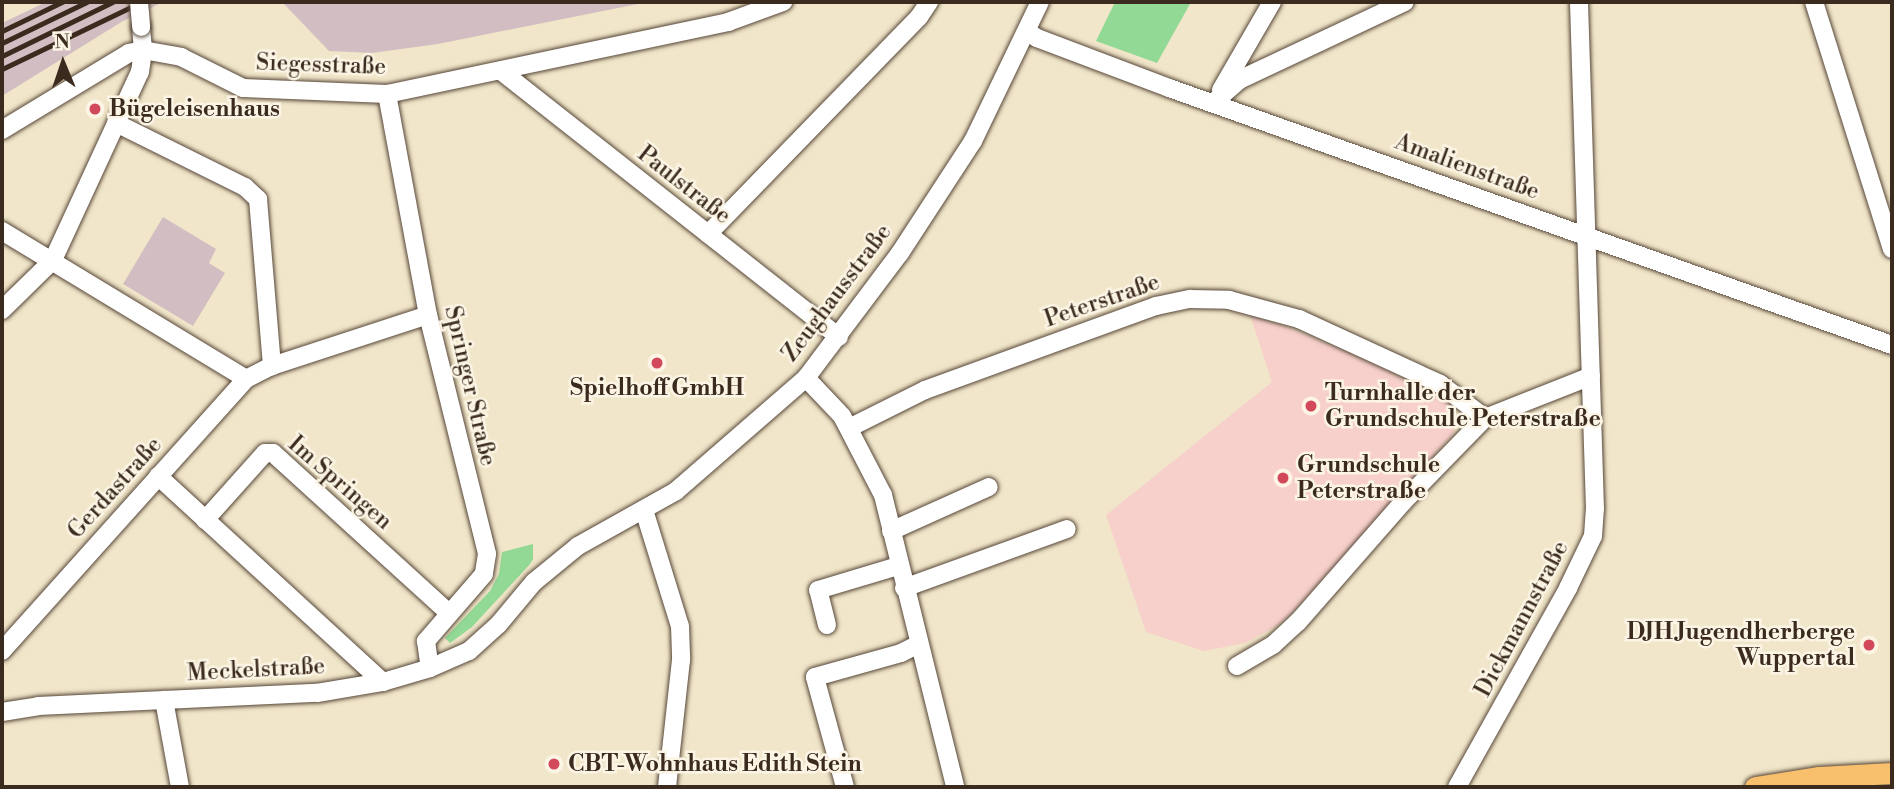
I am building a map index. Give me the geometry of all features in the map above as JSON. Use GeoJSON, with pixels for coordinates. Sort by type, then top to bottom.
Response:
{"type":"FeatureCollection","features":[{"type":"Feature","properties":{"kind":"main road"},"geometry":{"type":"LineString","coordinates":[[1755,787],[1819,777],[1892,773]]}},
{"type":"Feature","properties":{"kind":"street"},"geometry":{"type":"LineString","coordinates":[[2,310],[53,260],[140,72],[143,50],[139,2]]}},
{"type":"Feature","properties":{"kind":"street","name":"Siegesstraße"},"geometry":{"type":"LineString","coordinates":[[143,50],[181,57],[243,88],[387,94],[729,22],[783,2]]}},
{"type":"Feature","properties":{"kind":"street"},"geometry":{"type":"LineString","coordinates":[[708,234],[919,17],[929,2]]}},
{"type":"Feature","properties":{"kind":"street","name":"Zeughausstraße"},"geometry":{"type":"LineString","coordinates":[[498,625],[534,582],[578,546],[676,491],[806,377],[901,253],[973,141],[1040,2]]}},
{"type":"Feature","properties":{"kind":"street"},"geometry":{"type":"LineString","coordinates":[[1213,103],[1272,2]]}},
{"type":"Feature","properties":{"kind":"street"},"geometry":{"type":"LineString","coordinates":[[1213,103],[1239,80],[1405,2]]}},
{"type":"Feature","properties":{"kind":"street","name":"Dickmannstraße"},"geometry":{"type":"LineString","coordinates":[[1457,787],[1580,567],[1593,536],[1595,509],[1579,2]]}},
{"type":"Feature","properties":{"kind":"street"},"geometry":{"type":"LineString","coordinates":[[1814,2],[1892,249]]}},
{"type":"Feature","properties":{"kind":"street","name":"Amalienstraße"},"geometry":{"type":"LineString","coordinates":[[1027,31],[1037,38],[1213,103],[1892,345]]}},
{"type":"Feature","properties":{"kind":"street"},"geometry":{"type":"LineString","coordinates":[[2,130],[121,58],[143,50]]}},
{"type":"Feature","properties":{"kind":"street","name":"Paulstraße"},"geometry":{"type":"LineString","coordinates":[[501,71],[839,337]]}},
{"type":"Feature","properties":{"kind":"street","name":"Springer Straße"},"geometry":{"type":"LineString","coordinates":[[387,94],[428,315],[488,564],[484,574],[426,641],[430,668]]}},
{"type":"Feature","properties":{"kind":"street"},"geometry":{"type":"LineString","coordinates":[[116,123],[245,187],[258,199],[272,366]]}},
{"type":"Feature","properties":{"kind":"street"},"geometry":{"type":"LineString","coordinates":[[2,231],[246,379]]}},
{"type":"Feature","properties":{"kind":"street","name":"Peterstraße"},"geometry":{"type":"LineString","coordinates":[[849,428],[925,390],[1156,306],[1191,299],[1229,300],[1299,319],[1440,384],[1485,418]]}},
{"type":"Feature","properties":{"kind":"street","name":"Gerdastraße"},"geometry":{"type":"LineString","coordinates":[[2,651],[246,379],[272,366],[428,315]]}},
{"type":"Feature","properties":{"kind":"street"},"geometry":{"type":"LineString","coordinates":[[1237,666],[1273,645],[1298,622],[1403,502],[1485,418],[1591,376]]}},
{"type":"Feature","properties":{"kind":"street"},"geometry":{"type":"LineString","coordinates":[[806,377],[842,416],[883,495],[898,566],[955,787]]}},
{"type":"Feature","properties":{"kind":"street","name":"Im Springen"},"geometry":{"type":"LineString","coordinates":[[205,520],[265,453],[273,453],[449,613]]}},
{"type":"Feature","properties":{"kind":"street"},"geometry":{"type":"LineString","coordinates":[[158,476],[383,682]]}},
{"type":"Feature","properties":{"kind":"street"},"geometry":{"type":"LineString","coordinates":[[891,531],[989,487]]}},
{"type":"Feature","properties":{"kind":"street"},"geometry":{"type":"LineString","coordinates":[[644,510],[680,626],[681,660],[667,787]]}},
{"type":"Feature","properties":{"kind":"street"},"geometry":{"type":"LineString","coordinates":[[904,588],[1067,529]]}},
{"type":"Feature","properties":{"kind":"street"},"geometry":{"type":"LineString","coordinates":[[827,625],[818,590],[898,566]]}},
{"type":"Feature","properties":{"kind":"street","name":"Meckelstraße"},"geometry":{"type":"LineString","coordinates":[[2,712],[38,706],[317,693],[383,682],[430,668],[469,651],[498,625]]}},
{"type":"Feature","properties":{"kind":"street"},"geometry":{"type":"LineString","coordinates":[[845,787],[815,677],[901,653],[919,645]]}},
{"type":"Feature","properties":{"kind":"street"},"geometry":{"type":"LineString","coordinates":[[164,699],[180,787]]}},
{"type":"Feature","properties":{"kind":"shaded area"},"geometry":{"type":"Polygon","coordinates":[[[46,2],[163,2],[123,21],[2,96],[2,23],[46,2]]]}},
{"type":"Feature","properties":{"kind":"shaded area"},"geometry":{"type":"Polygon","coordinates":[[[282,2],[648,2],[438,44],[372,53],[329,51],[282,2]]]}},
{"type":"Feature","properties":{"kind":"shaded area"},"geometry":{"type":"Polygon","coordinates":[[[163,217],[216,249],[209,263],[225,273],[193,326],[123,284],[163,217]]]}},
{"type":"Feature","properties":{"kind":"shaded area","name":"Grundschule Peterstraße"},"geometry":{"type":"Polygon","coordinates":[[[1250,315],[1290,328],[1366,360],[1443,398],[1450,404],[1456,425],[1453,434],[1295,610],[1277,626],[1245,643],[1204,651],[1146,632],[1106,515],[1272,382],[1250,315]]]}},
{"type":"Feature","properties":{"kind":"green space"},"geometry":{"type":"Polygon","coordinates":[[[1115,2],[1191,2],[1157,63],[1096,41],[1115,2]]]}},
{"type":"Feature","properties":{"kind":"green space"},"geometry":{"type":"Polygon","coordinates":[[[533,544],[533,559],[530,564],[472,627],[450,643],[445,638],[490,591],[499,574],[502,552],[533,544]]]}},
{"type":"Feature","properties":{"kind":"railway"},"geometry":{"type":"LineString","coordinates":[[2,31],[62,2]]}},
{"type":"Feature","properties":{"kind":"railway"},"geometry":{"type":"LineString","coordinates":[[2,43],[87,2]]}},
{"type":"Feature","properties":{"kind":"railway"},"geometry":{"type":"LineString","coordinates":[[2,56],[112,2]]}},
{"type":"Feature","properties":{"kind":"railway"},"geometry":{"type":"LineString","coordinates":[[2,69],[141,2]]}},
{"type":"Feature","properties":{"kind":"place","name":"Bügeleisenhaus"},"geometry":{"type":"Point","coordinates":[95,109]}},
{"type":"Feature","properties":{"kind":"place","name":"Spielhoff GmbH"},"geometry":{"type":"Point","coordinates":[657,363]}},
{"type":"Feature","properties":{"kind":"place","name":"Turnhalle der Grundschule Peterstraße"},"geometry":{"type":"Point","coordinates":[1311,406]}},
{"type":"Feature","properties":{"kind":"place","name":"Grundschule Peterstraße"},"geometry":{"type":"Point","coordinates":[1283,478]}},
{"type":"Feature","properties":{"kind":"place","name":"DJH Jugendherberge Wuppertal"},"geometry":{"type":"Point","coordinates":[1869,645]}},
{"type":"Feature","properties":{"kind":"place","name":"CBT-Wohnhaus Edith Stein"},"geometry":{"type":"Point","coordinates":[554,764]}}]}
